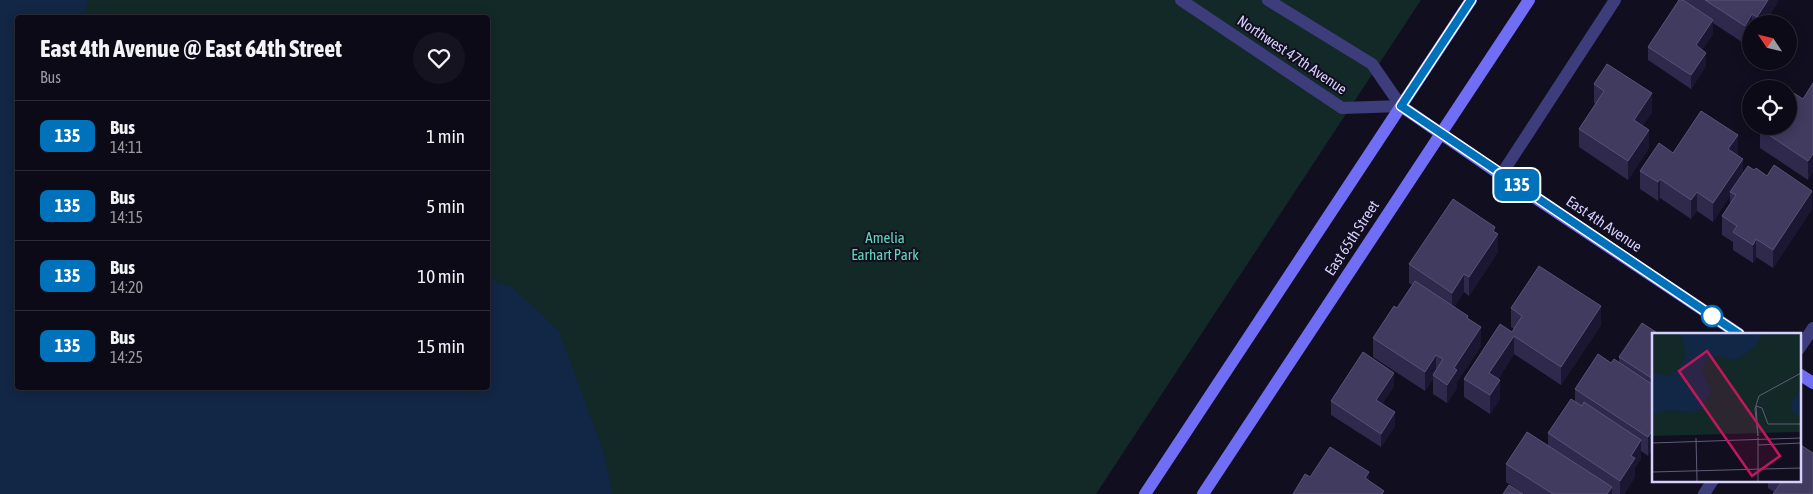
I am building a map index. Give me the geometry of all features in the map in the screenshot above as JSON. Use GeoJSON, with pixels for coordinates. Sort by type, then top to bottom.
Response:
{"type":"FeatureCollection","features":[{"type":"Feature","properties":{"kind":"main road"},"geometry":{"type":"LineString","coordinates":[[1145,494],[1471,0]]}},
{"type":"Feature","properties":{"kind":"main road","name":"East 65th Street"},"geometry":{"type":"LineString","coordinates":[[1203,494],[1529,0]]}},
{"type":"Feature","properties":{"kind":"main road","name":"East 4th Avenue"},"geometry":{"type":"LineString","coordinates":[[1401,106],[1738,333]]}},
{"type":"Feature","properties":{"kind":"main road"},"geometry":{"type":"LineString","coordinates":[[1800,375],[1813,384]]}},
{"type":"Feature","properties":{"kind":"street","name":"Northwest 47th Avenue"},"geometry":{"type":"LineString","coordinates":[[1181,0],[1342,108],[1401,106]]}},
{"type":"Feature","properties":{"kind":"street"},"geometry":{"type":"LineString","coordinates":[[1268,0],[1372,64],[1401,106]]}},
{"type":"Feature","properties":{"kind":"street"},"geometry":{"type":"LineString","coordinates":[[1501,175],[1615,0]]}},
{"type":"Feature","properties":{"kind":"street"},"geometry":{"type":"LineString","coordinates":[[1800,348],[1813,328]]}},
{"type":"Feature","properties":{"kind":"street"},"geometry":{"type":"LineString","coordinates":[[1704,494],[1712,482]]}},
{"type":"Feature","properties":{"kind":"green space","name":"Amelia Earhart Park"},"geometry":{"type":"Polygon","coordinates":[[[0,0],[1421,0],[1096,494],[0,494],[0,0]]]}},
{"type":"Feature","properties":{"kind":"water"},"geometry":{"type":"Polygon","coordinates":[[[0,0],[88,0],[84,15],[15,15],[15,390],[490,390],[490,280],[511,286],[559,331],[603,451],[613,494],[0,494],[0,0]]]}},
{"type":"Feature","properties":{"kind":"building"},"geometry":{"type":"Polygon","coordinates":[[[1679,0],[1683,0],[1713,20],[1696,45],[1706,53],[1691,75],[1648,47],[1679,0]]]}},
{"type":"Feature","properties":{"kind":"building"},"geometry":{"type":"Polygon","coordinates":[[[1705,0],[1768,0],[1758,15],[1742,15],[1742,24],[1705,0]]]}},
{"type":"Feature","properties":{"kind":"building"},"geometry":{"type":"Polygon","coordinates":[[[1607,64],[1652,93],[1634,120],[1649,130],[1628,161],[1579,129],[1604,91],[1594,84],[1607,64]]]}},
{"type":"Feature","properties":{"kind":"building"},"geometry":{"type":"Polygon","coordinates":[[[1813,83],[1813,154],[1808,161],[1769,135],[1797,135],[1797,95],[1803,99],[1813,83]]]}},
{"type":"Feature","properties":{"kind":"building"},"geometry":{"type":"Polygon","coordinates":[[[1701,111],[1738,135],[1728,149],[1743,159],[1713,203],[1697,192],[1691,200],[1660,179],[1658,182],[1640,171],[1659,143],[1673,153],[1701,111]]]}},
{"type":"Feature","properties":{"kind":"building"},"geometry":{"type":"Polygon","coordinates":[[[1774,165],[1812,191],[1773,250],[1756,239],[1753,245],[1733,232],[1737,226],[1722,216],[1736,195],[1730,192],[1748,166],[1754,170],[1756,168],[1767,176],[1774,165]]]}},
{"type":"Feature","properties":{"kind":"building"},"geometry":{"type":"Polygon","coordinates":[[[1453,199],[1495,227],[1493,231],[1498,234],[1469,277],[1464,274],[1452,293],[1409,264],[1453,199]]]}},
{"type":"Feature","properties":{"kind":"building"},"geometry":{"type":"Polygon","coordinates":[[[1539,266],[1601,306],[1561,367],[1514,336],[1489,373],[1500,380],[1490,395],[1464,379],[1500,324],[1512,332],[1522,316],[1511,308],[1539,266]]]}},
{"type":"Feature","properties":{"kind":"building"},"geometry":{"type":"Polygon","coordinates":[[[1415,281],[1468,316],[1467,318],[1481,327],[1454,368],[1457,370],[1447,385],[1433,375],[1443,359],[1436,355],[1425,372],[1373,338],[1394,306],[1397,308],[1415,281]]]}},
{"type":"Feature","properties":{"kind":"building"},"geometry":{"type":"Polygon","coordinates":[[[1642,323],[1657,333],[1652,333],[1652,378],[1619,357],[1642,323]]]}},
{"type":"Feature","properties":{"kind":"building"},"geometry":{"type":"Polygon","coordinates":[[[1363,352],[1394,373],[1376,400],[1395,412],[1381,434],[1331,401],[1363,352]]]}},
{"type":"Feature","properties":{"kind":"building"},"geometry":{"type":"Polygon","coordinates":[[[1598,354],[1611,363],[1614,359],[1652,384],[1652,431],[1648,437],[1575,389],[1598,354]]]}},
{"type":"Feature","properties":{"kind":"building"},"geometry":{"type":"Polygon","coordinates":[[[1571,399],[1582,406],[1584,402],[1641,440],[1631,456],[1635,458],[1620,481],[1548,433],[1571,399]]]}},
{"type":"Feature","properties":{"kind":"building"},"geometry":{"type":"Polygon","coordinates":[[[1527,432],[1612,487],[1607,494],[1553,494],[1506,464],[1527,432]]]}},
{"type":"Feature","properties":{"kind":"building"},"geometry":{"type":"Polygon","coordinates":[[[1800,445],[1813,453],[1813,494],[1773,494],[1781,483],[1780,482],[1800,482],[1800,445]]]}},
{"type":"Feature","properties":{"kind":"building"},"geometry":{"type":"Polygon","coordinates":[[[1330,447],[1369,472],[1365,478],[1384,491],[1382,494],[1293,494],[1305,474],[1310,477],[1330,447]]]}},
{"type":"Feature","properties":{"kind":"building"},"geometry":{"type":"Polygon","coordinates":[[[1509,485],[1523,494],[1503,494],[1509,485]]]}},
{"type":"Feature","properties":{"kind":"bus line","name":"135"},"geometry":{"type":"LineString","coordinates":[[1471,0],[1401,106],[1738,333]]}}]}
